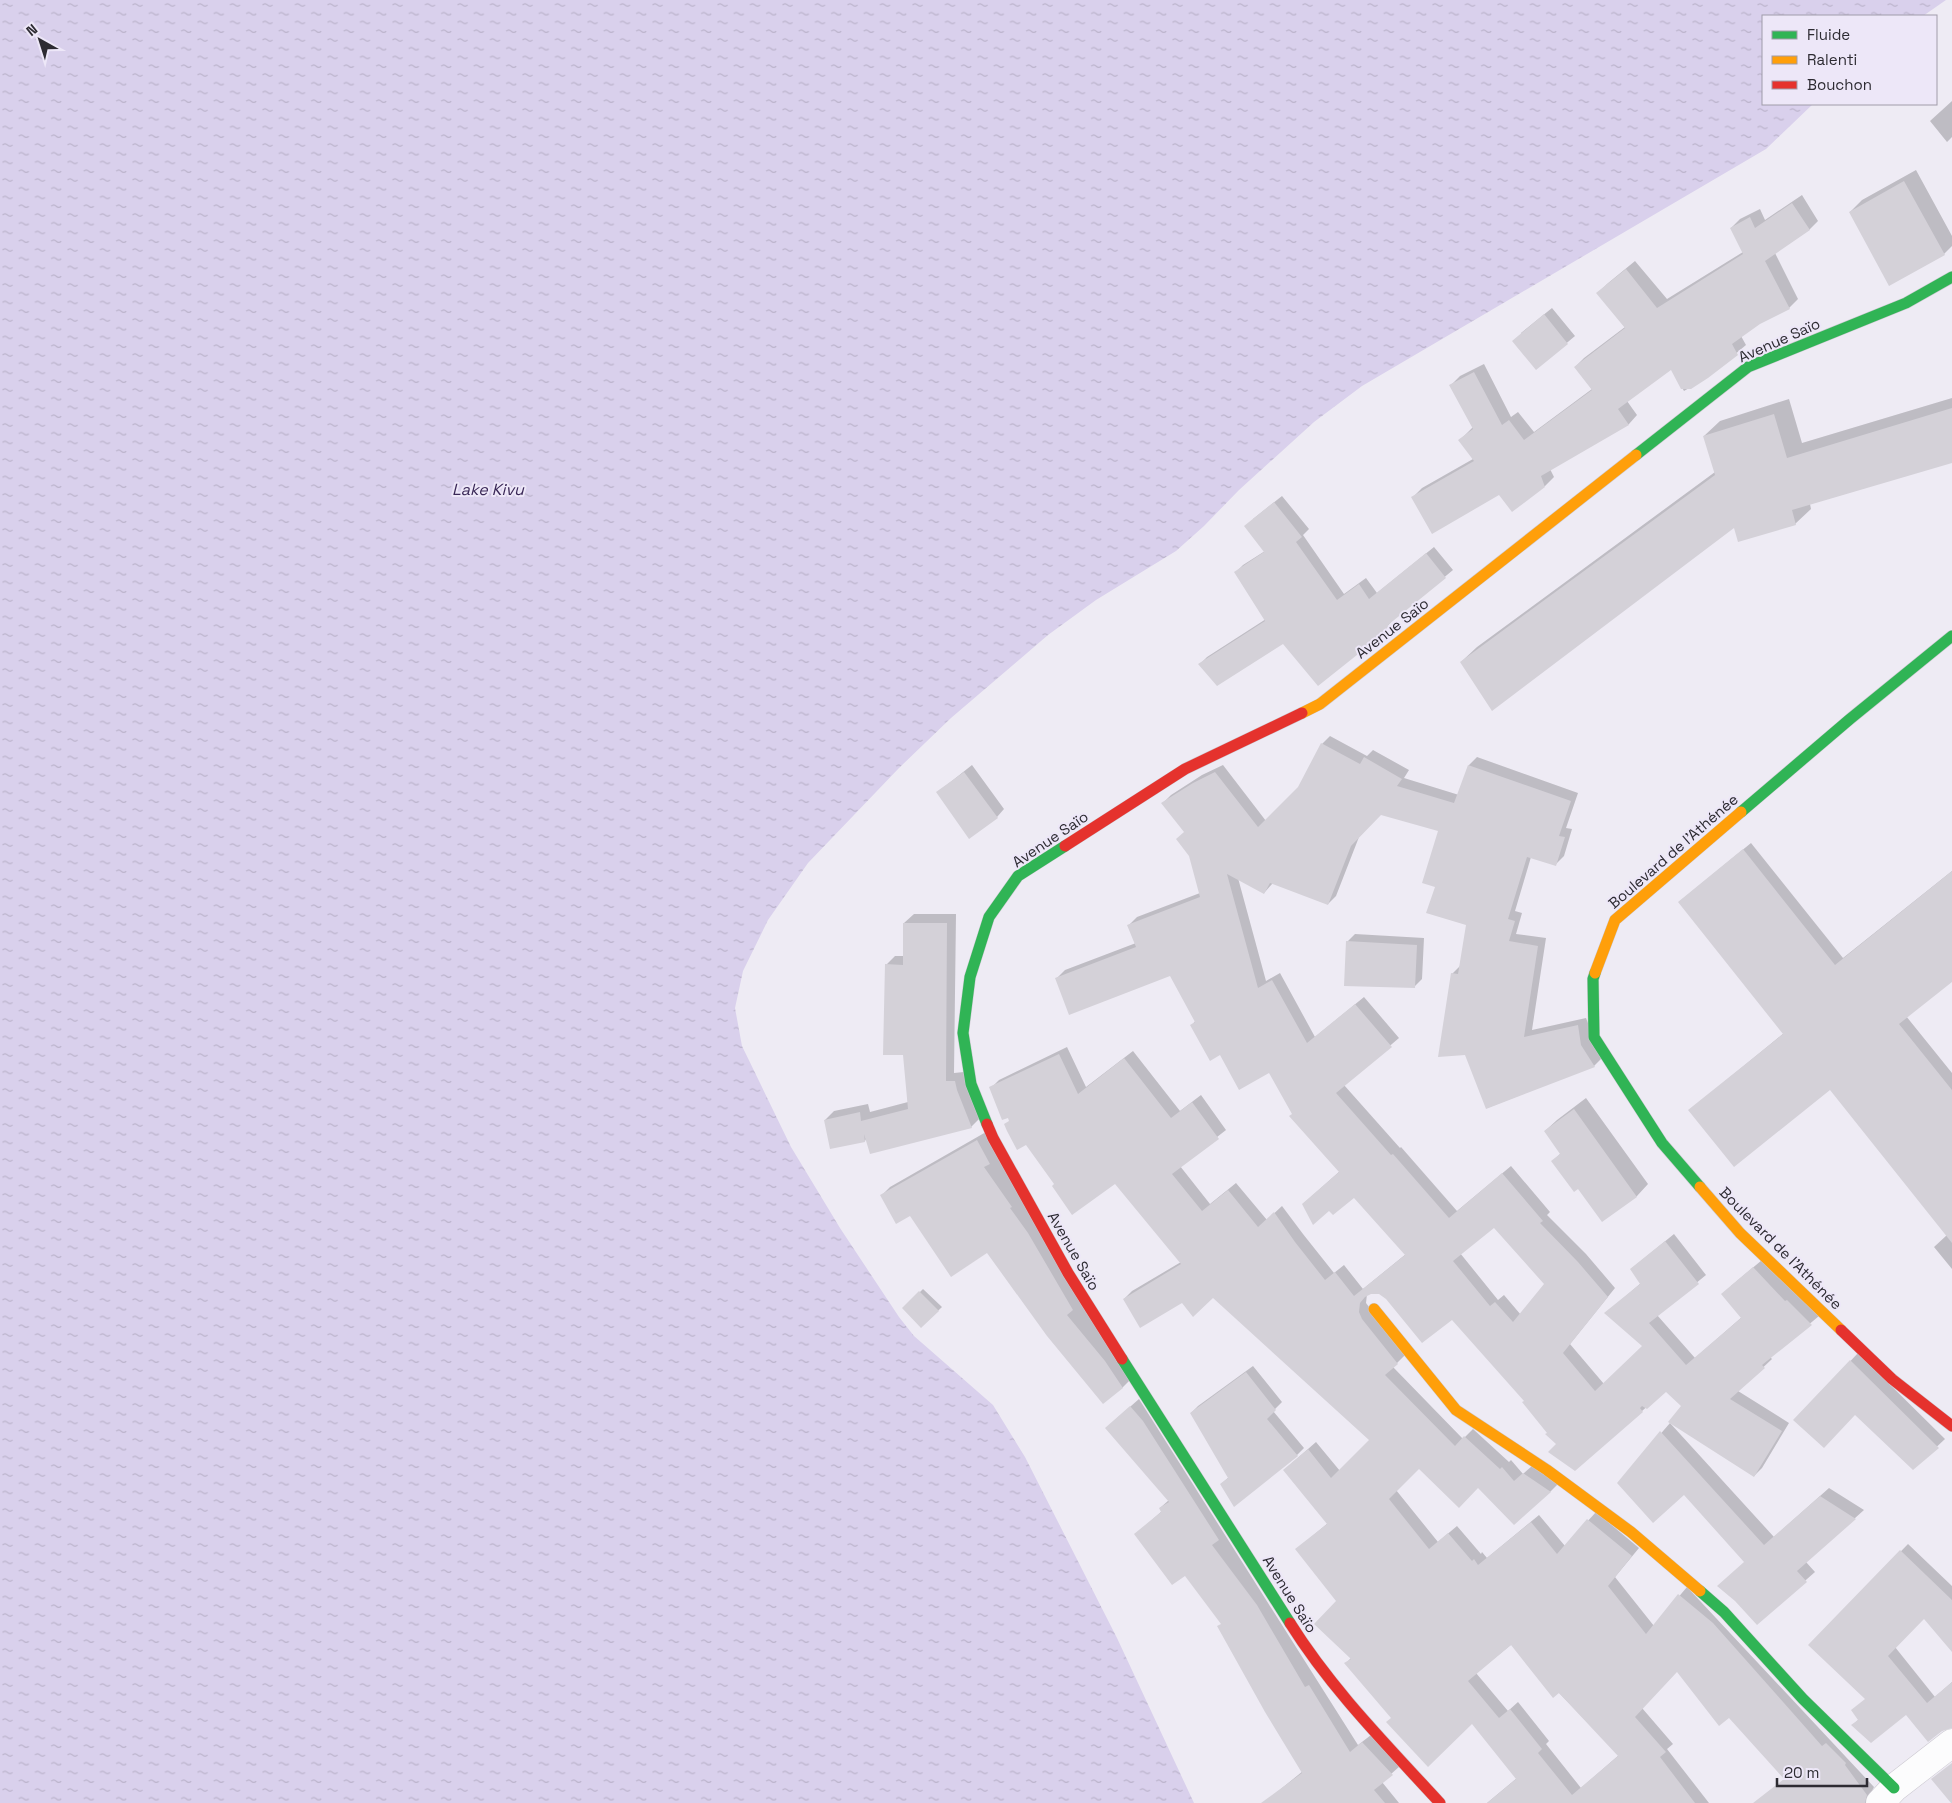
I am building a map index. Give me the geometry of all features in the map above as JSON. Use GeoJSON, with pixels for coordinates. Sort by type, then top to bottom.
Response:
{"type":"FeatureCollection","features":[{"type":"Feature","properties":{"kind":"street","name":"Avenue Saïo"},"geometry":{"type":"LineString","coordinates":[[1440,1803],[1350,1706],[1304,1646],[1068,1273],[993,1138],[971,1084],[963,1033],[970,977],[989,917],[1018,876],[1185,769],[1320,704],[1748,367],[1906,303],[1952,277]]}},
{"type":"Feature","properties":{"kind":"street","name":"Boulevard de l'Athénée"},"geometry":{"type":"LineString","coordinates":[[1952,636],[1850,719],[1615,920],[1593,979],[1594,1037],[1662,1143],[1740,1233],[1892,1380],[1952,1426]]}},
{"type":"Feature","properties":{"kind":"street"},"geometry":{"type":"LineString","coordinates":[[1374,1309],[1456,1410],[1546,1470],[1631,1532],[1724,1612],[1887,1796],[1952,1743]]}},
{"type":"Feature","properties":{"kind":"water","name":"Lake Kivu"},"geometry":{"type":"Polygon","coordinates":[[[0,0],[1946,0],[1924,15],[1762,15],[1762,105],[1812,105],[1766,149],[1362,386],[1314,422],[1239,490],[1204,526],[1176,551],[1096,600],[1048,635],[951,718],[899,768],[808,863],[768,920],[743,971],[735,1008],[742,1046],[791,1147],[840,1228],[899,1317],[914,1336],[993,1405],[1025,1457],[1117,1638],[1194,1803],[0,1803],[0,0]]]}},
{"type":"Feature","properties":{"kind":"building"},"geometry":{"type":"Polygon","coordinates":[[[1904,181],[1945,255],[1889,286],[1849,212],[1904,181]]]}},
{"type":"Feature","properties":{"kind":"building"},"geometry":{"type":"Polygon","coordinates":[[[1792,203],[1810,230],[1765,261],[1790,309],[1760,324],[1732,344],[1738,355],[1691,389],[1681,389],[1671,370],[1618,409],[1629,425],[1541,476],[1545,487],[1512,512],[1499,495],[1432,534],[1411,497],[1474,461],[1458,440],[1473,429],[1449,385],[1474,372],[1502,425],[1509,420],[1524,440],[1592,390],[1574,367],[1625,328],[1596,293],[1626,269],[1657,308],[1743,254],[1730,228],[1750,217],[1755,228],[1792,203]]]}},
{"type":"Feature","properties":{"kind":"building"},"geometry":{"type":"Polygon","coordinates":[[[1544,314],[1568,344],[1536,370],[1512,341],[1544,314]]]}},
{"type":"Feature","properties":{"kind":"building"},"geometry":{"type":"Polygon","coordinates":[[[1952,408],[1952,463],[1792,510],[1796,525],[1738,542],[1734,528],[1492,711],[1460,662],[1715,475],[1703,436],[1774,414],[1787,458],[1952,408]]]}},
{"type":"Feature","properties":{"kind":"building"},"geometry":{"type":"Polygon","coordinates":[[[1274,502],[1302,537],[1296,542],[1337,600],[1359,584],[1369,599],[1426,553],[1446,578],[1388,625],[1389,627],[1375,637],[1377,639],[1318,686],[1283,644],[1217,686],[1198,664],[1265,621],[1234,572],[1264,552],[1244,526],[1274,502]]]}},
{"type":"Feature","properties":{"kind":"building"},"geometry":{"type":"Polygon","coordinates":[[[1321,743],[1360,764],[1364,757],[1402,779],[1397,786],[1454,803],[1468,765],[1571,801],[1559,836],[1565,837],[1556,866],[1527,857],[1508,919],[1515,921],[1509,941],[1538,946],[1524,1037],[1578,1025],[1581,1045],[1595,1067],[1486,1109],[1465,1055],[1438,1057],[1451,973],[1458,974],[1466,925],[1426,913],[1435,887],[1422,883],[1438,831],[1381,815],[1351,846],[1328,905],[1270,883],[1264,894],[1227,874],[1258,988],[1272,980],[1307,1043],[1355,1004],[1392,1047],[1336,1093],[1391,1155],[1393,1154],[1449,1218],[1502,1173],[1543,1221],[1540,1223],[1578,1262],[1608,1297],[1563,1353],[1595,1391],[1642,1346],[1604,1313],[1640,1284],[1630,1269],[1665,1241],[1699,1284],[1649,1323],[1686,1365],[1741,1318],[1721,1294],[1753,1267],[1785,1301],[1787,1300],[1812,1325],[1762,1365],[1765,1368],[1730,1399],[1782,1431],[1754,1477],[1668,1422],[1681,1406],[1666,1392],[1647,1409],[1642,1406],[1640,1408],[1643,1412],[1575,1471],[1548,1452],[1556,1444],[1545,1434],[1547,1433],[1522,1402],[1524,1401],[1452,1320],[1422,1343],[1386,1299],[1379,1294],[1371,1294],[1360,1303],[1359,1312],[1362,1319],[1398,1364],[1385,1375],[1455,1446],[1464,1436],[1500,1469],[1502,1467],[1514,1481],[1523,1473],[1551,1492],[1514,1525],[1478,1488],[1459,1508],[1419,1469],[1389,1499],[1429,1549],[1448,1533],[1472,1561],[1474,1559],[1478,1565],[1531,1522],[1557,1554],[1587,1519],[1632,1556],[1608,1586],[1646,1634],[1678,1594],[1713,1623],[1822,1746],[1826,1743],[1846,1763],[1845,1765],[1867,1795],[1865,1803],[1753,1803],[1784,1779],[1729,1718],[1719,1726],[1677,1672],[1635,1717],[1666,1752],[1660,1757],[1695,1803],[1487,1803],[1516,1779],[1472,1724],[1428,1767],[1386,1722],[1391,1718],[1344,1663],[1351,1659],[1314,1624],[1336,1601],[1295,1549],[1327,1524],[1283,1470],[1308,1449],[1331,1478],[1369,1440],[1213,1298],[1193,1317],[1182,1303],[1140,1328],[1123,1299],[1181,1264],[1115,1184],[1072,1215],[1052,1186],[1054,1184],[1026,1145],[1017,1150],[1004,1124],[1009,1121],[1008,1118],[1002,1120],[989,1087],[1059,1054],[1078,1094],[1124,1058],[1171,1118],[1192,1102],[1219,1139],[1172,1174],[1202,1211],[1228,1190],[1258,1227],[1274,1212],[1325,1280],[1335,1272],[1354,1296],[1405,1255],[1354,1198],[1333,1215],[1329,1211],[1313,1225],[1302,1204],[1339,1172],[1289,1116],[1292,1114],[1269,1073],[1239,1090],[1220,1055],[1210,1061],[1190,1025],[1195,1022],[1170,976],[1069,1015],[1055,978],[1136,947],[1127,925],[1200,897],[1189,856],[1176,839],[1184,832],[1161,803],[1215,772],[1258,827],[1298,787],[1321,743]],[[1494,1228],[1453,1261],[1490,1306],[1495,1302],[1513,1322],[1544,1284],[1494,1228]],[[1511,1645],[1468,1681],[1499,1718],[1510,1709],[1542,1749],[1538,1753],[1572,1795],[1618,1756],[1559,1693],[1553,1698],[1511,1645]]]}},
{"type":"Feature","properties":{"kind":"building"},"geometry":{"type":"Polygon","coordinates":[[[964,772],[998,818],[969,839],[936,792],[964,772]]]}},
{"type":"Feature","properties":{"kind":"building"},"geometry":{"type":"Polygon","coordinates":[[[1743,849],[1835,965],[1952,871],[1952,982],[1899,1024],[1952,1090],[1952,1243],[1830,1090],[1734,1167],[1688,1110],[1783,1034],[1678,902],[1743,849]]]}},
{"type":"Feature","properties":{"kind":"building"},"geometry":{"type":"Polygon","coordinates":[[[903,923],[947,923],[946,1081],[955,1081],[972,1128],[870,1154],[864,1134],[865,1142],[830,1149],[824,1120],[860,1112],[861,1121],[908,1109],[903,1055],[883,1055],[885,964],[903,965],[903,923]]]}},
{"type":"Feature","properties":{"kind":"building"},"geometry":{"type":"Polygon","coordinates":[[[1346,941],[1417,945],[1415,988],[1344,986],[1346,941]]]}},
{"type":"Feature","properties":{"kind":"building"},"geometry":{"type":"Polygon","coordinates":[[[1574,1109],[1637,1197],[1602,1222],[1578,1189],[1574,1192],[1551,1161],[1560,1154],[1544,1131],[1574,1109]]]}},
{"type":"Feature","properties":{"kind":"building"},"geometry":{"type":"Polygon","coordinates":[[[977,1140],[990,1164],[984,1167],[1012,1207],[1010,1208],[1028,1233],[1073,1310],[1067,1315],[1105,1361],[1123,1388],[1103,1404],[1047,1336],[987,1253],[951,1277],[910,1216],[896,1224],[880,1195],[977,1140]]]}},
{"type":"Feature","properties":{"kind":"building"},"geometry":{"type":"Polygon","coordinates":[[[919,1291],[939,1311],[921,1328],[902,1308],[919,1291]]]}},
{"type":"Feature","properties":{"kind":"building"},"geometry":{"type":"Polygon","coordinates":[[[1850,1360],[1939,1448],[1913,1470],[1855,1415],[1824,1448],[1793,1420],[1850,1360]]]}},
{"type":"Feature","properties":{"kind":"building"},"geometry":{"type":"Polygon","coordinates":[[[1246,1372],[1276,1410],[1267,1419],[1298,1456],[1234,1507],[1220,1484],[1228,1478],[1190,1413],[1246,1372]]]}},
{"type":"Feature","properties":{"kind":"building"},"geometry":{"type":"Polygon","coordinates":[[[1130,1406],[1143,1421],[1219,1540],[1212,1545],[1257,1605],[1305,1687],[1309,1685],[1350,1752],[1362,1742],[1393,1775],[1374,1790],[1385,1803],[1261,1803],[1302,1773],[1217,1626],[1221,1624],[1185,1576],[1172,1585],[1134,1534],[1161,1512],[1159,1508],[1169,1502],[1105,1428],[1130,1406]]]}},
{"type":"Feature","properties":{"kind":"building"},"geometry":{"type":"Polygon","coordinates":[[[1660,1431],[1764,1545],[1820,1496],[1856,1519],[1797,1571],[1807,1582],[1757,1625],[1735,1601],[1717,1586],[1744,1562],[1684,1495],[1653,1523],[1617,1483],[1660,1431]]]}},
{"type":"Feature","properties":{"kind":"building"},"geometry":{"type":"Polygon","coordinates":[[[1900,1550],[1952,1600],[1952,1652],[1924,1619],[1888,1656],[1927,1703],[1952,1682],[1952,1728],[1942,1731],[1928,1742],[1906,1715],[1871,1743],[1851,1725],[1858,1720],[1851,1710],[1865,1699],[1808,1645],[1900,1550]]]}},
{"type":"Feature","properties":{"kind":"building"},"geometry":{"type":"Polygon","coordinates":[[[1952,1763],[1952,1803],[1951,1803],[1931,1779],[1952,1763]]]}},
{"type":"Feature","properties":{"kind":"traffic: fast"},"geometry":{"type":"LineString","coordinates":[[1636,455],[1748,367],[1906,303],[1952,277]]}},
{"type":"Feature","properties":{"kind":"traffic: fast"},"geometry":{"type":"LineString","coordinates":[[1741,812],[1850,719],[1952,636]]}},
{"type":"Feature","properties":{"kind":"traffic: fast"},"geometry":{"type":"LineString","coordinates":[[987,1124],[971,1084],[963,1033],[970,977],[989,917],[1018,876],[1065,846]]}},
{"type":"Feature","properties":{"kind":"traffic: fast"},"geometry":{"type":"LineString","coordinates":[[1595,973],[1593,979],[1594,1037],[1662,1143],[1700,1187]]}},
{"type":"Feature","properties":{"kind":"traffic: fast"},"geometry":{"type":"LineString","coordinates":[[1122,1359],[1290,1623]]}},
{"type":"Feature","properties":{"kind":"traffic: fast"},"geometry":{"type":"LineString","coordinates":[[1700,1591],[1724,1612],[1803,1699],[1894,1788]]}},
{"type":"Feature","properties":{"kind":"traffic: slow"},"geometry":{"type":"LineString","coordinates":[[1302,713],[1320,704],[1636,455]]}},
{"type":"Feature","properties":{"kind":"traffic: slow"},"geometry":{"type":"LineString","coordinates":[[1595,973],[1615,920],[1741,812]]}},
{"type":"Feature","properties":{"kind":"traffic: slow"},"geometry":{"type":"LineString","coordinates":[[1700,1187],[1740,1233],[1841,1330]]}},
{"type":"Feature","properties":{"kind":"traffic: slow"},"geometry":{"type":"LineString","coordinates":[[1374,1309],[1456,1410],[1547,1470],[1631,1532],[1700,1591]]}},
{"type":"Feature","properties":{"kind":"traffic: jam"},"geometry":{"type":"LineString","coordinates":[[1065,846],[1185,769],[1302,713]]}},
{"type":"Feature","properties":{"kind":"traffic: jam"},"geometry":{"type":"LineString","coordinates":[[987,1124],[1068,1273],[1122,1359]]}},
{"type":"Feature","properties":{"kind":"traffic: jam"},"geometry":{"type":"LineString","coordinates":[[1841,1330],[1892,1379],[1952,1426]]}},
{"type":"Feature","properties":{"kind":"traffic: jam"},"geometry":{"type":"LineString","coordinates":[[1290,1623],[1306,1648],[1342,1694],[1440,1803]]}}]}
